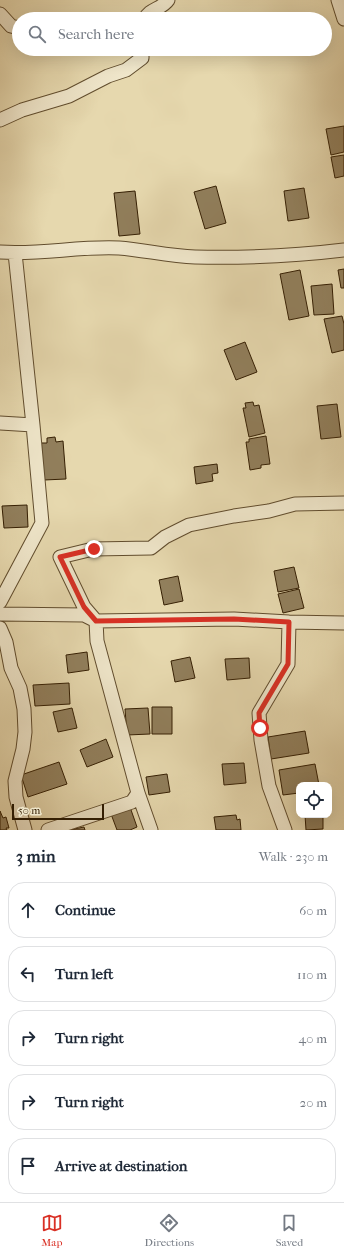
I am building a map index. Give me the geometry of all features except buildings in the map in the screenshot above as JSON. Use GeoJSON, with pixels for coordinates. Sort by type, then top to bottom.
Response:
{"type":"FeatureCollection","features":[{"type":"Feature","properties":{"kind":"street"},"geometry":{"type":"LineString","coordinates":[[150,12],[166,3],[168,0]]}},
{"type":"Feature","properties":{"kind":"street"},"geometry":{"type":"LineString","coordinates":[[338,0],[344,19]]}},
{"type":"Feature","properties":{"kind":"street"},"geometry":{"type":"LineString","coordinates":[[0,14],[12,26]]}},
{"type":"Feature","properties":{"kind":"street"},"geometry":{"type":"LineString","coordinates":[[0,120],[22,110],[69,96],[108,76],[126,70],[142,58],[142,56]]}},
{"type":"Feature","properties":{"kind":"street"},"geometry":{"type":"LineString","coordinates":[[0,252],[15,253],[92,248],[119,248],[194,257],[307,255],[344,250]]}},
{"type":"Feature","properties":{"kind":"street"},"geometry":{"type":"LineString","coordinates":[[0,602],[42,524],[15,253]]}},
{"type":"Feature","properties":{"kind":"street"},"geometry":{"type":"LineString","coordinates":[[0,423],[33,425]]}},
{"type":"Feature","properties":{"kind":"street"},"geometry":{"type":"LineString","coordinates":[[151,830],[138,793],[97,641],[96,621],[84,607],[60,557],[94,549],[129,550],[150,548],[165,537],[189,525],[269,511],[295,504],[344,503]]}},
{"type":"Feature","properties":{"kind":"street"},"geometry":{"type":"LineString","coordinates":[[0,614],[84,615],[96,621],[234,619],[344,623]]}},
{"type":"Feature","properties":{"kind":"street"},"geometry":{"type":"LineString","coordinates":[[285,830],[269,786],[261,740],[259,713],[288,664],[289,622]]}},
{"type":"Feature","properties":{"kind":"street"},"geometry":{"type":"LineString","coordinates":[[0,628],[6,642],[11,668],[20,688],[24,709],[25,732],[23,749],[15,781],[16,797],[25,830]]}},
{"type":"Feature","properties":{"kind":"street"},"geometry":{"type":"LineString","coordinates":[[48,830],[132,802],[138,793]]}},
{"type":"Feature","properties":{"kind":"route"},"geometry":{"type":"LineString","coordinates":[[94,549],[60,557],[84,607],[96,621],[234,619],[289,622],[288,664],[282,677],[259,713],[260,728]]}}]}
